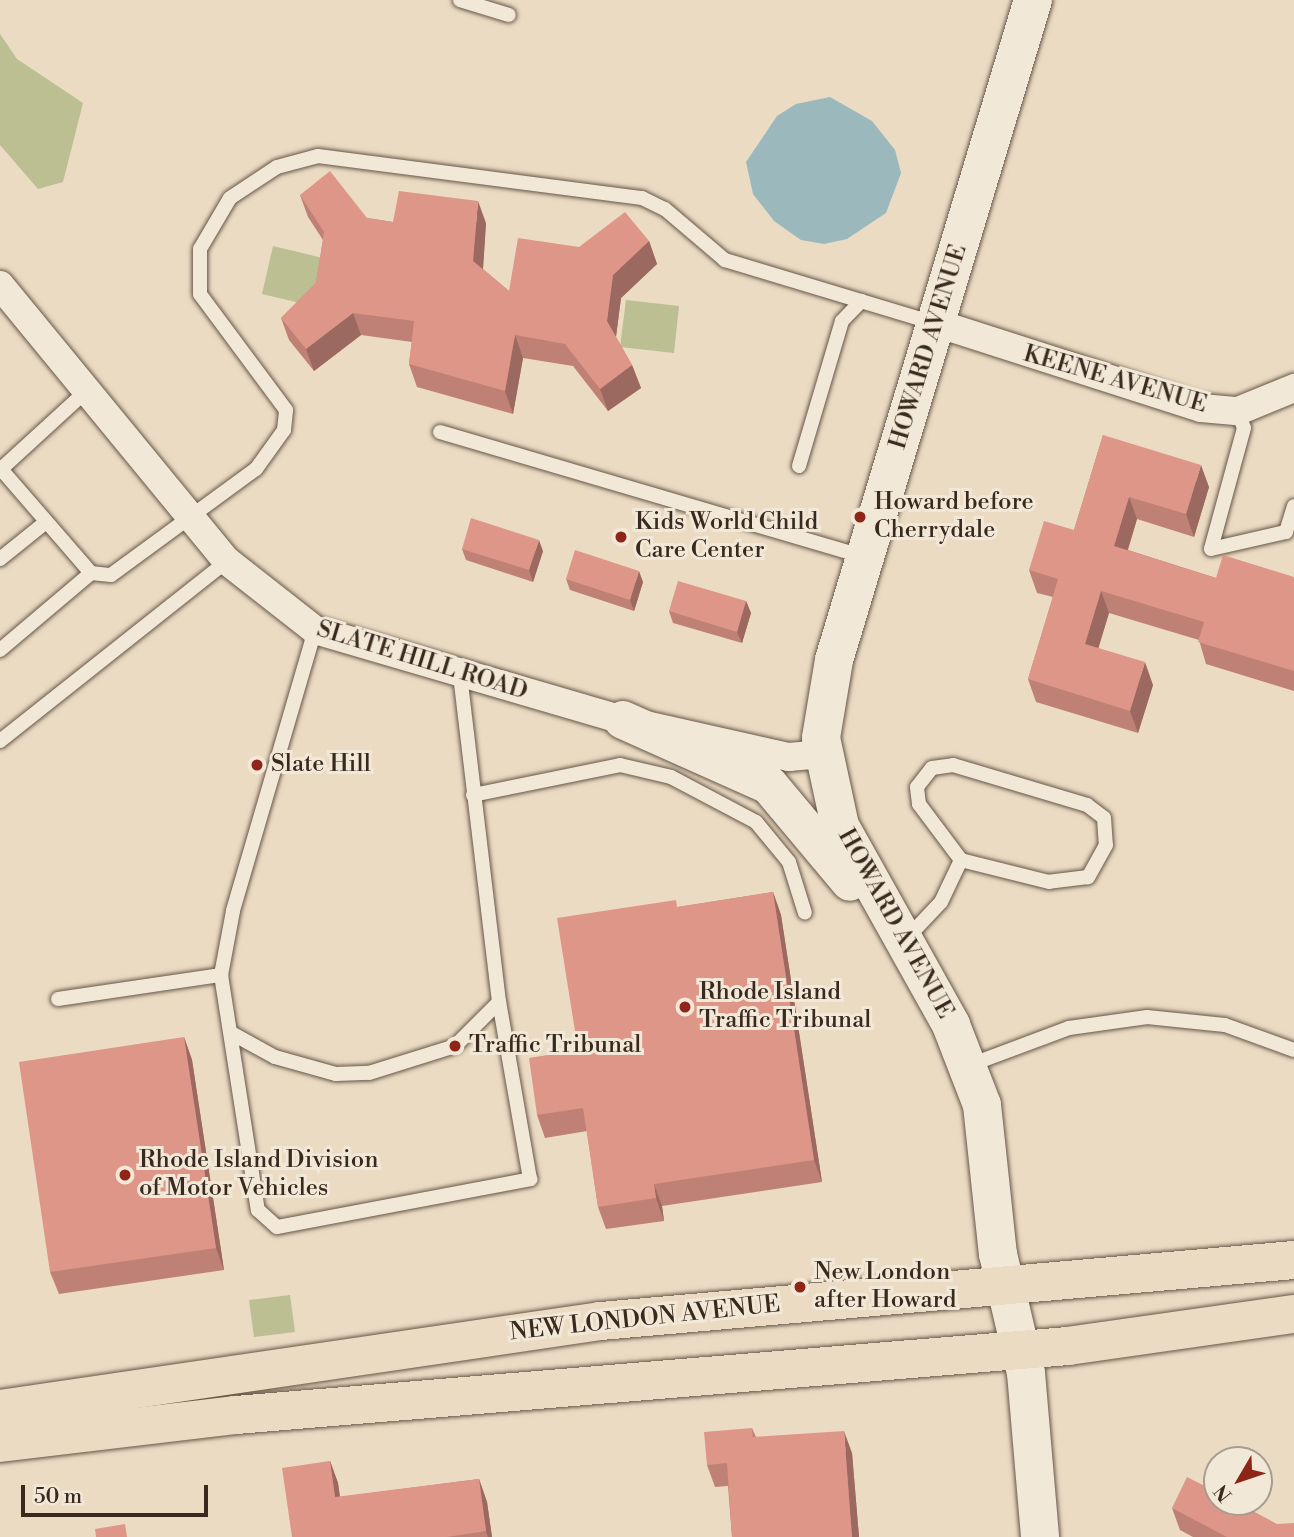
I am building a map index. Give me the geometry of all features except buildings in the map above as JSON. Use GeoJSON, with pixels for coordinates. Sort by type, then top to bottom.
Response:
{"type":"FeatureCollection","features":[{"type":"Feature","properties":{"kind":"main road","name":"NEW LONDON AVENUE"},"geometry":{"type":"LineString","coordinates":[[0,1409],[601,1321],[1294,1260]]}},
{"type":"Feature","properties":{"kind":"main road"},"geometry":{"type":"LineString","coordinates":[[0,1443],[236,1415],[1021,1349],[1294,1314]]}},
{"type":"Feature","properties":{"kind":"street","name":"HOWARD AVENUE"},"geometry":{"type":"LineString","coordinates":[[1033,0],[828,684],[822,754],[840,826],[970,1065],[986,1125],[1005,1285],[1021,1349],[1040,1537]]}},
{"type":"Feature","properties":{"kind":"street","name":"SLATE HILL ROAD"},"geometry":{"type":"LineString","coordinates":[[0,285],[189,518],[228,561],[315,630],[460,675],[623,720],[789,757],[822,754]]}},
{"type":"Feature","properties":{"kind":"street","name":"KEENE AVENUE"},"geometry":{"type":"LineString","coordinates":[[936,323],[1201,408],[1238,411],[1294,388]]}},
{"type":"Feature","properties":{"kind":"street"},"geometry":{"type":"LineString","coordinates":[[623,720],[769,785],[831,863],[895,930]]}},
{"type":"Feature","properties":{"kind":"lane"},"geometry":{"type":"LineString","coordinates":[[460,0],[509,15]]}},
{"type":"Feature","properties":{"kind":"lane"},"geometry":{"type":"LineString","coordinates":[[85,392],[0,469],[91,573],[111,575],[256,469],[284,430],[286,410],[276,393],[200,294],[200,249],[230,198],[277,167],[318,156],[642,198],[665,209],[725,260],[936,323]]}},
{"type":"Feature","properties":{"kind":"lane"},"geometry":{"type":"LineString","coordinates":[[799,466],[842,321],[860,301]]}},
{"type":"Feature","properties":{"kind":"lane"},"geometry":{"type":"LineString","coordinates":[[1238,411],[1244,428],[1211,549],[1286,532],[1294,506]]}},
{"type":"Feature","properties":{"kind":"lane"},"geometry":{"type":"LineString","coordinates":[[440,432],[865,557]]}},
{"type":"Feature","properties":{"kind":"lane"},"geometry":{"type":"LineString","coordinates":[[0,559],[46,522]]}},
{"type":"Feature","properties":{"kind":"lane"},"geometry":{"type":"LineString","coordinates":[[0,741],[228,561]]}},
{"type":"Feature","properties":{"kind":"lane"},"geometry":{"type":"LineString","coordinates":[[0,650],[91,573]]}},
{"type":"Feature","properties":{"kind":"lane"},"geometry":{"type":"LineString","coordinates":[[315,630],[233,911],[221,975],[233,1034],[258,1210],[277,1227],[530,1179],[499,1002],[472,795],[460,675]]}},
{"type":"Feature","properties":{"kind":"lane"},"geometry":{"type":"LineString","coordinates":[[472,795],[620,765],[671,777],[757,822],[789,862],[805,913]]}},
{"type":"Feature","properties":{"kind":"lane"},"geometry":{"type":"LineString","coordinates":[[953,765],[1087,806],[1104,818],[1106,845],[1088,877],[1049,882],[961,860],[919,804],[917,787],[932,768],[953,765]]}},
{"type":"Feature","properties":{"kind":"lane"},"geometry":{"type":"LineString","coordinates":[[895,930],[942,902],[961,860]]}},
{"type":"Feature","properties":{"kind":"lane"},"geometry":{"type":"LineString","coordinates":[[58,999],[221,975]]}},
{"type":"Feature","properties":{"kind":"lane"},"geometry":{"type":"LineString","coordinates":[[233,1034],[300,1064],[336,1074],[369,1073],[455,1045],[499,1002]]}},
{"type":"Feature","properties":{"kind":"lane"},"geometry":{"type":"LineString","coordinates":[[970,1065],[1069,1028],[1147,1017],[1225,1025],[1294,1050]]}},
{"type":"Feature","properties":{"kind":"green space"},"geometry":{"type":"Polygon","coordinates":[[[0,34],[17,59],[83,103],[63,182],[38,189],[0,145],[0,34]]]}},
{"type":"Feature","properties":{"kind":"green space"},"geometry":{"type":"Polygon","coordinates":[[[273,246],[327,259],[317,307],[262,294],[273,246]]]}},
{"type":"Feature","properties":{"kind":"green space"},"geometry":{"type":"Polygon","coordinates":[[[626,300],[679,306],[674,353],[620,347],[626,300]]]}},
{"type":"Feature","properties":{"kind":"green space"},"geometry":{"type":"Polygon","coordinates":[[[290,1295],[295,1332],[254,1337],[249,1300],[290,1295]]]}},
{"type":"Feature","properties":{"kind":"water"},"geometry":{"type":"Polygon","coordinates":[[[830,97],[872,121],[895,150],[901,173],[886,213],[847,239],[824,244],[801,240],[774,221],[753,194],[746,162],[777,116],[796,104],[830,97]]]}},
{"type":"Feature","properties":{"kind":"place","name":"Howard before Cherrydale"},"geometry":{"type":"Point","coordinates":[860,517]}},
{"type":"Feature","properties":{"kind":"place","name":"Kids World Child Care Center"},"geometry":{"type":"Point","coordinates":[621,537]}},
{"type":"Feature","properties":{"kind":"place","name":"Slate Hill"},"geometry":{"type":"Point","coordinates":[257,765]}},
{"type":"Feature","properties":{"kind":"place","name":"Rhode Island Traffic Tribunal"},"geometry":{"type":"Point","coordinates":[685,1007]}},
{"type":"Feature","properties":{"kind":"place","name":"Traffic Tribunal"},"geometry":{"type":"Point","coordinates":[455,1046]}},
{"type":"Feature","properties":{"kind":"place","name":"Rhode Island Division of Motor Vehicles"},"geometry":{"type":"Point","coordinates":[125,1175]}},
{"type":"Feature","properties":{"kind":"place","name":"New London after Howard"},"geometry":{"type":"Point","coordinates":[800,1287]}}]}
